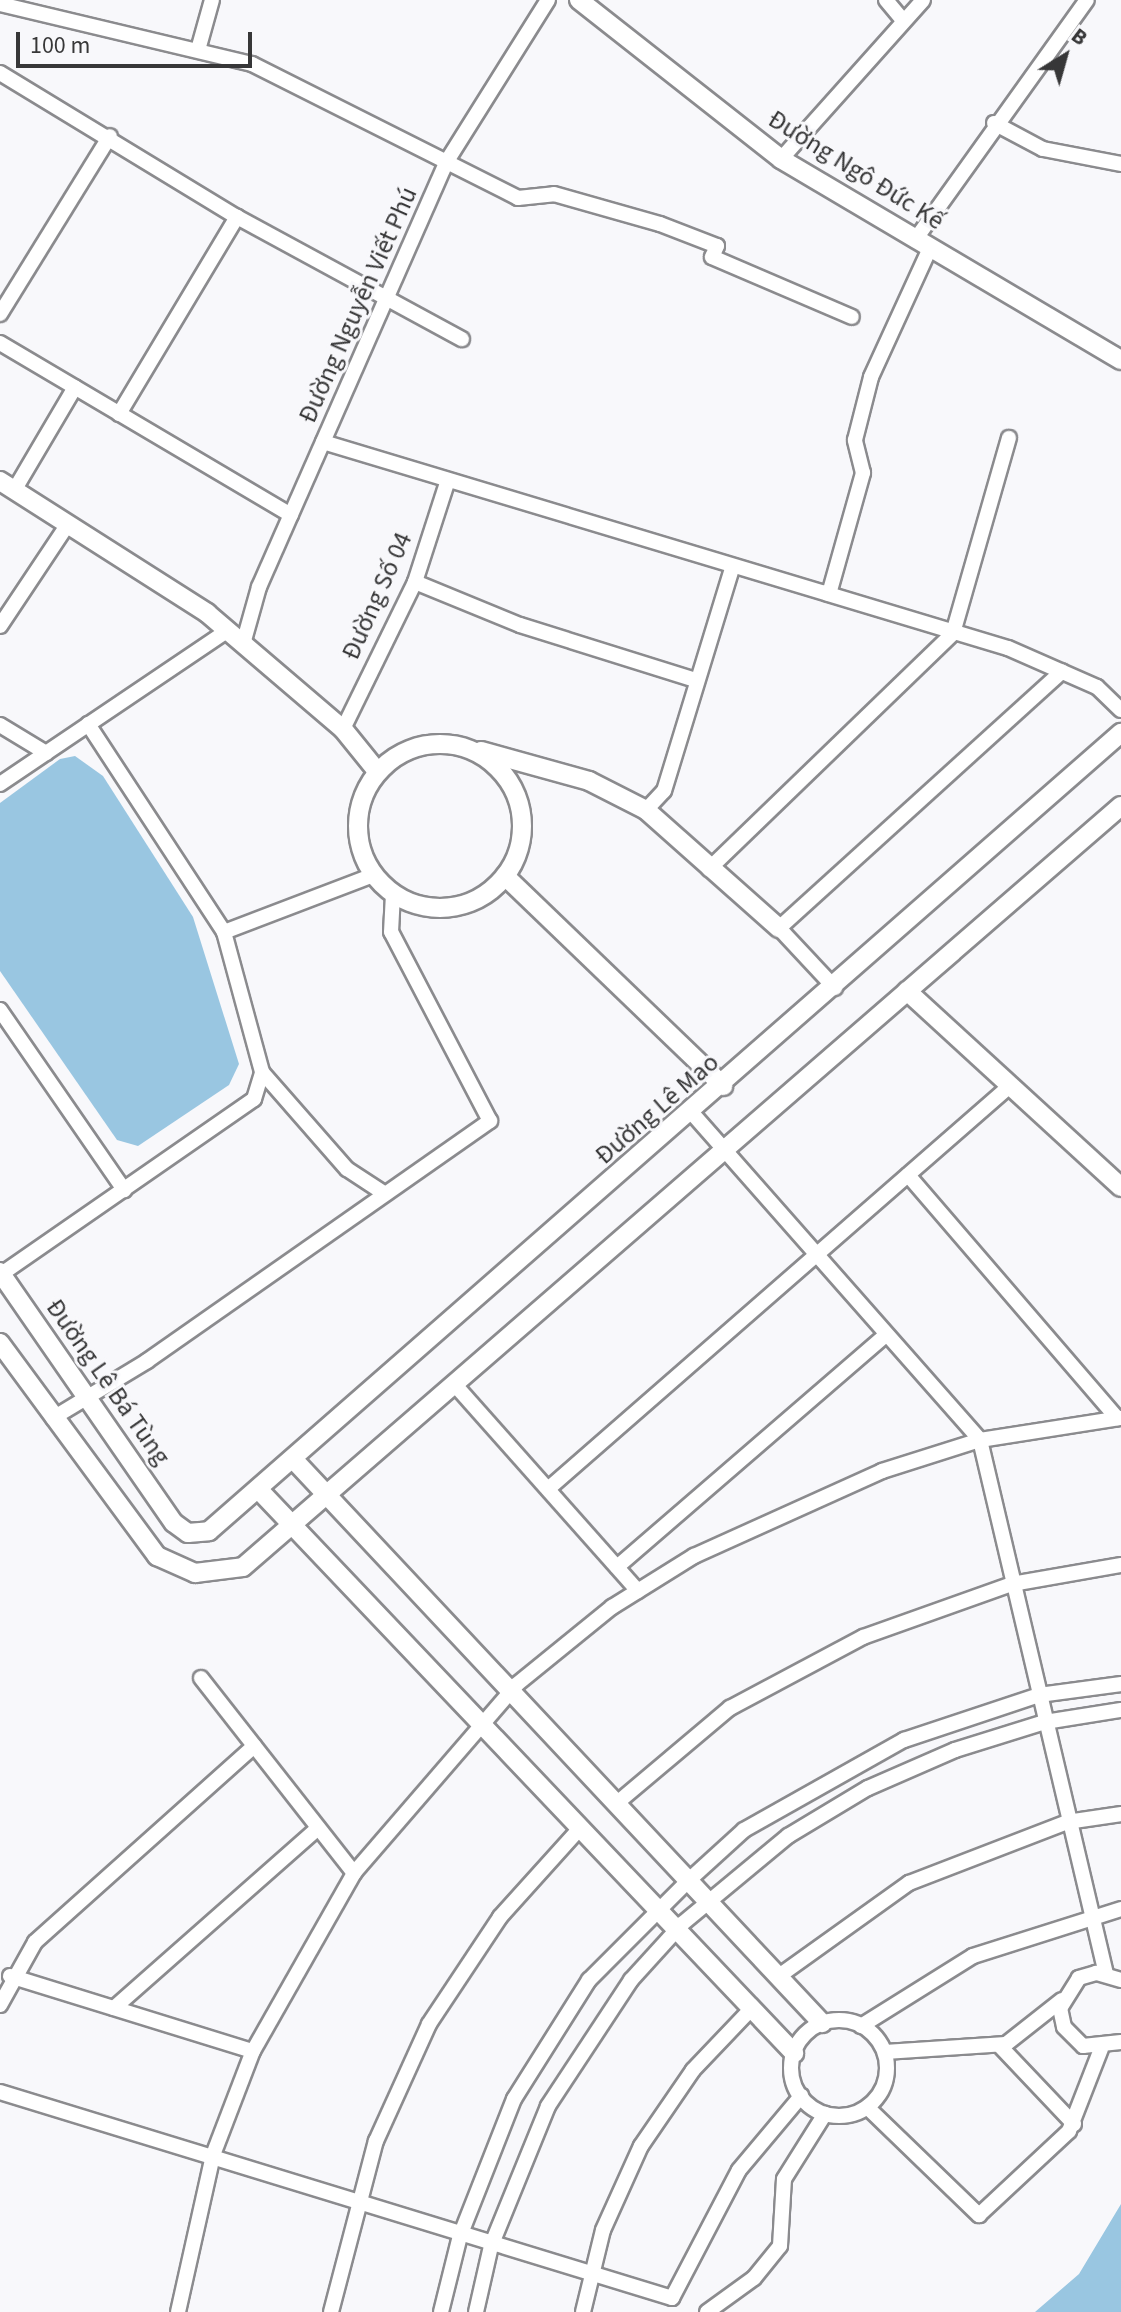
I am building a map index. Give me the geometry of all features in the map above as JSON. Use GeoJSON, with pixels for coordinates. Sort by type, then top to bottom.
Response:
{"type":"FeatureCollection","features":[{"type":"Feature","properties":{"kind":"street"},"geometry":{"type":"LineString","coordinates":[[198,50],[212,0]]}},
{"type":"Feature","properties":{"kind":"street","name":"Đường Nguyễn Viết Phú"},"geometry":{"type":"LineString","coordinates":[[243,644],[291,515],[382,299],[447,161],[548,0]]}},
{"type":"Feature","properties":{"kind":"street","name":"Đường Ngô Đức Kế"},"geometry":{"type":"LineString","coordinates":[[579,0],[781,159],[1121,360]]}},
{"type":"Feature","properties":{"kind":"street"},"geometry":{"type":"LineString","coordinates":[[886,0],[903,20]]}},
{"type":"Feature","properties":{"kind":"street"},"geometry":{"type":"LineString","coordinates":[[781,159],[923,0]]}},
{"type":"Feature","properties":{"kind":"street"},"geometry":{"type":"LineString","coordinates":[[829,594],[863,473],[855,440],[871,377],[923,244],[994,123],[1087,0]]}},
{"type":"Feature","properties":{"kind":"street"},"geometry":{"type":"LineString","coordinates":[[0,4],[252,64],[518,198],[554,194],[717,246],[712,257],[852,317]]}},
{"type":"Feature","properties":{"kind":"street"},"geometry":{"type":"LineString","coordinates":[[0,73],[110,136],[237,217],[382,299],[462,339]]}},
{"type":"Feature","properties":{"kind":"street"},"geometry":{"type":"LineString","coordinates":[[994,123],[1043,149],[1121,164]]}},
{"type":"Feature","properties":{"kind":"street"},"geometry":{"type":"LineString","coordinates":[[0,314],[110,136]]}},
{"type":"Feature","properties":{"kind":"street"},"geometry":{"type":"LineString","coordinates":[[119,414],[237,217]]}},
{"type":"Feature","properties":{"kind":"street"},"geometry":{"type":"LineString","coordinates":[[0,343],[291,515]]}},
{"type":"Feature","properties":{"kind":"street"},"geometry":{"type":"LineString","coordinates":[[75,387],[8,485],[227,631],[343,729],[377,771]]}},
{"type":"Feature","properties":{"kind":"street"},"geometry":{"type":"LineString","coordinates":[[709,869],[953,633],[1009,438]]}},
{"type":"Feature","properties":{"kind":"street"},"geometry":{"type":"LineString","coordinates":[[323,442],[953,633],[1062,671],[1097,687],[1121,710]]}},
{"type":"Feature","properties":{"kind":"street","name":"Đường Số 04"},"geometry":{"type":"LineString","coordinates":[[343,729],[415,582],[448,480]]}},
{"type":"Feature","properties":{"kind":"street"},"geometry":{"type":"LineString","coordinates":[[0,626],[68,524]]}},
{"type":"Feature","properties":{"kind":"street"},"geometry":{"type":"LineString","coordinates":[[646,810],[664,791],[695,680],[733,566]]}},
{"type":"Feature","properties":{"kind":"street"},"geometry":{"type":"LineString","coordinates":[[415,582],[520,625],[695,680]]}},
{"type":"Feature","properties":{"kind":"street"},"geometry":{"type":"LineString","coordinates":[[0,784],[227,631]]}},
{"type":"Feature","properties":{"kind":"street"},"geometry":{"type":"LineString","coordinates":[[779,928],[1062,671]]}},
{"type":"Feature","properties":{"kind":"street"},"geometry":{"type":"LineString","coordinates":[[88,724],[224,932],[262,1072],[347,1169],[385,1194]]}},
{"type":"Feature","properties":{"kind":"street"},"geometry":{"type":"LineString","coordinates":[[0,725],[46,753]]}},
{"type":"Feature","properties":{"kind":"street","name":"Đường Lê Mao"},"geometry":{"type":"LineString","coordinates":[[225,1520],[835,988],[1121,733]]}},
{"type":"Feature","properties":{"kind":"street"},"geometry":{"type":"LineString","coordinates":[[474,750],[496,765],[521,811],[522,837],[505,876],[474,902],[447,909],[393,895],[373,875],[356,822],[377,771],[422,745],[474,750],[589,781],[646,810],[779,928],[835,988]]}},
{"type":"Feature","properties":{"kind":"street"},"geometry":{"type":"LineString","coordinates":[[0,1343],[143,1542],[195,1573],[233,1571],[261,1556],[1121,806]]}},
{"type":"Feature","properties":{"kind":"street"},"geometry":{"type":"LineString","coordinates":[[224,932],[373,875]]}},
{"type":"Feature","properties":{"kind":"street"},"geometry":{"type":"LineString","coordinates":[[505,876],[723,1086]]}},
{"type":"Feature","properties":{"kind":"street"},"geometry":{"type":"LineString","coordinates":[[53,1418],[490,1121],[391,932],[393,895]]}},
{"type":"Feature","properties":{"kind":"street"},"geometry":{"type":"LineString","coordinates":[[907,991],[1121,1187]]}},
{"type":"Feature","properties":{"kind":"street"},"geometry":{"type":"LineString","coordinates":[[0,1010],[124,1190]]}},
{"type":"Feature","properties":{"kind":"street"},"geometry":{"type":"LineString","coordinates":[[1,1274],[254,1099],[262,1072]]}},
{"type":"Feature","properties":{"kind":"street"},"geometry":{"type":"LineString","coordinates":[[548,1489],[1011,1085]]}},
{"type":"Feature","properties":{"kind":"street"},"geometry":{"type":"LineString","coordinates":[[692,1113],[812,1258],[980,1440],[1067,1822],[1106,1974]]}},
{"type":"Feature","properties":{"kind":"street"},"geometry":{"type":"LineString","coordinates":[[908,1175],[1119,1418]]}},
{"type":"Feature","properties":{"kind":"street","name":"Đường Lê Bá Tùng"},"geometry":{"type":"LineString","coordinates":[[1,1274],[174,1523],[195,1535],[225,1520]]}},
{"type":"Feature","properties":{"kind":"street"},"geometry":{"type":"LineString","coordinates":[[617,1567],[886,1335]]}},
{"type":"Feature","properties":{"kind":"street"},"geometry":{"type":"LineString","coordinates":[[456,1386],[638,1591]]}},
{"type":"Feature","properties":{"kind":"street"},"geometry":{"type":"LineString","coordinates":[[178,2312],[213,2155],[253,2051],[354,1873],[511,1691],[638,1591],[694,1556],[868,1477],[980,1440],[1119,1418]]}},
{"type":"Feature","properties":{"kind":"street"},"geometry":{"type":"LineString","coordinates":[[294,1460],[822,2023],[861,2026],[973,1956],[1090,1916],[1121,1909]]}},
{"type":"Feature","properties":{"kind":"street"},"geometry":{"type":"LineString","coordinates":[[259,1490],[794,2053],[801,2096],[825,2114],[867,2107],[886,2082],[885,2052],[861,2026]]}},
{"type":"Feature","properties":{"kind":"street"},"geometry":{"type":"LineString","coordinates":[[617,1803],[730,1708],[794,1671],[929,1609],[1012,1584],[1121,1565]]}},
{"type":"Feature","properties":{"kind":"street"},"geometry":{"type":"LineString","coordinates":[[201,1678],[354,1873]]}},
{"type":"Feature","properties":{"kind":"street"},"geometry":{"type":"LineString","coordinates":[[441,2312],[460,2236],[514,2099],[589,1980],[689,1880],[744,1830],[806,1791],[904,1740],[1039,1695],[1121,1684]]}},
{"type":"Feature","properties":{"kind":"street"},"geometry":{"type":"LineString","coordinates":[[476,2312],[491,2246],[548,2106],[586,2041],[677,1930],[788,1836],[868,1788],[1045,1722],[1121,1710]]}},
{"type":"Feature","properties":{"kind":"street"},"geometry":{"type":"LineString","coordinates":[[0,2005],[10,1976],[35,1942],[254,1746]]}},
{"type":"Feature","properties":{"kind":"street"},"geometry":{"type":"LineString","coordinates":[[779,1976],[909,1883],[1067,1822],[1121,1814]]}},
{"type":"Feature","properties":{"kind":"street"},"geometry":{"type":"LineString","coordinates":[[114,2008],[318,1828]]}},
{"type":"Feature","properties":{"kind":"street"},"geometry":{"type":"LineString","coordinates":[[331,2312],[356,2202],[429,2024],[500,1917],[580,1828]]}},
{"type":"Feature","properties":{"kind":"street"},"geometry":{"type":"LineString","coordinates":[[885,2052],[999,2045],[1062,2000],[1079,1978],[1106,1974],[1121,1980]]}},
{"type":"Feature","properties":{"kind":"street"},"geometry":{"type":"LineString","coordinates":[[10,1976],[253,2051]]}},
{"type":"Feature","properties":{"kind":"street"},"geometry":{"type":"LineString","coordinates":[[1062,2000],[1068,2035],[1101,2049],[1121,2042]]}},
{"type":"Feature","properties":{"kind":"street"},"geometry":{"type":"LineString","coordinates":[[583,2312],[589,2274],[641,2146],[693,2070],[752,2008]]}},
{"type":"Feature","properties":{"kind":"street"},"geometry":{"type":"LineString","coordinates":[[794,2053],[822,2023]]}},
{"type":"Feature","properties":{"kind":"street"},"geometry":{"type":"LineString","coordinates":[[999,2045],[1074,2124]]}},
{"type":"Feature","properties":{"kind":"street"},"geometry":{"type":"LineString","coordinates":[[867,2107],[979,2215],[1074,2124],[1101,2049]]}},
{"type":"Feature","properties":{"kind":"street"},"geometry":{"type":"LineString","coordinates":[[0,2092],[213,2155],[491,2246],[679,2295],[739,2170],[801,2096]]}},
{"type":"Feature","properties":{"kind":"street"},"geometry":{"type":"LineString","coordinates":[[707,2312],[754,2278],[780,2246],[784,2179],[825,2114]]}},
{"type":"Feature","properties":{"kind":"water"},"geometry":{"type":"Polygon","coordinates":[[[75,756],[103,776],[193,917],[239,1064],[229,1085],[138,1146],[117,1140],[0,971],[0,803],[60,759],[75,756]]]}},
{"type":"Feature","properties":{"kind":"water"},"geometry":{"type":"Polygon","coordinates":[[[1121,2204],[1121,2312],[1035,2312],[1079,2274],[1121,2204]]]}}]}
